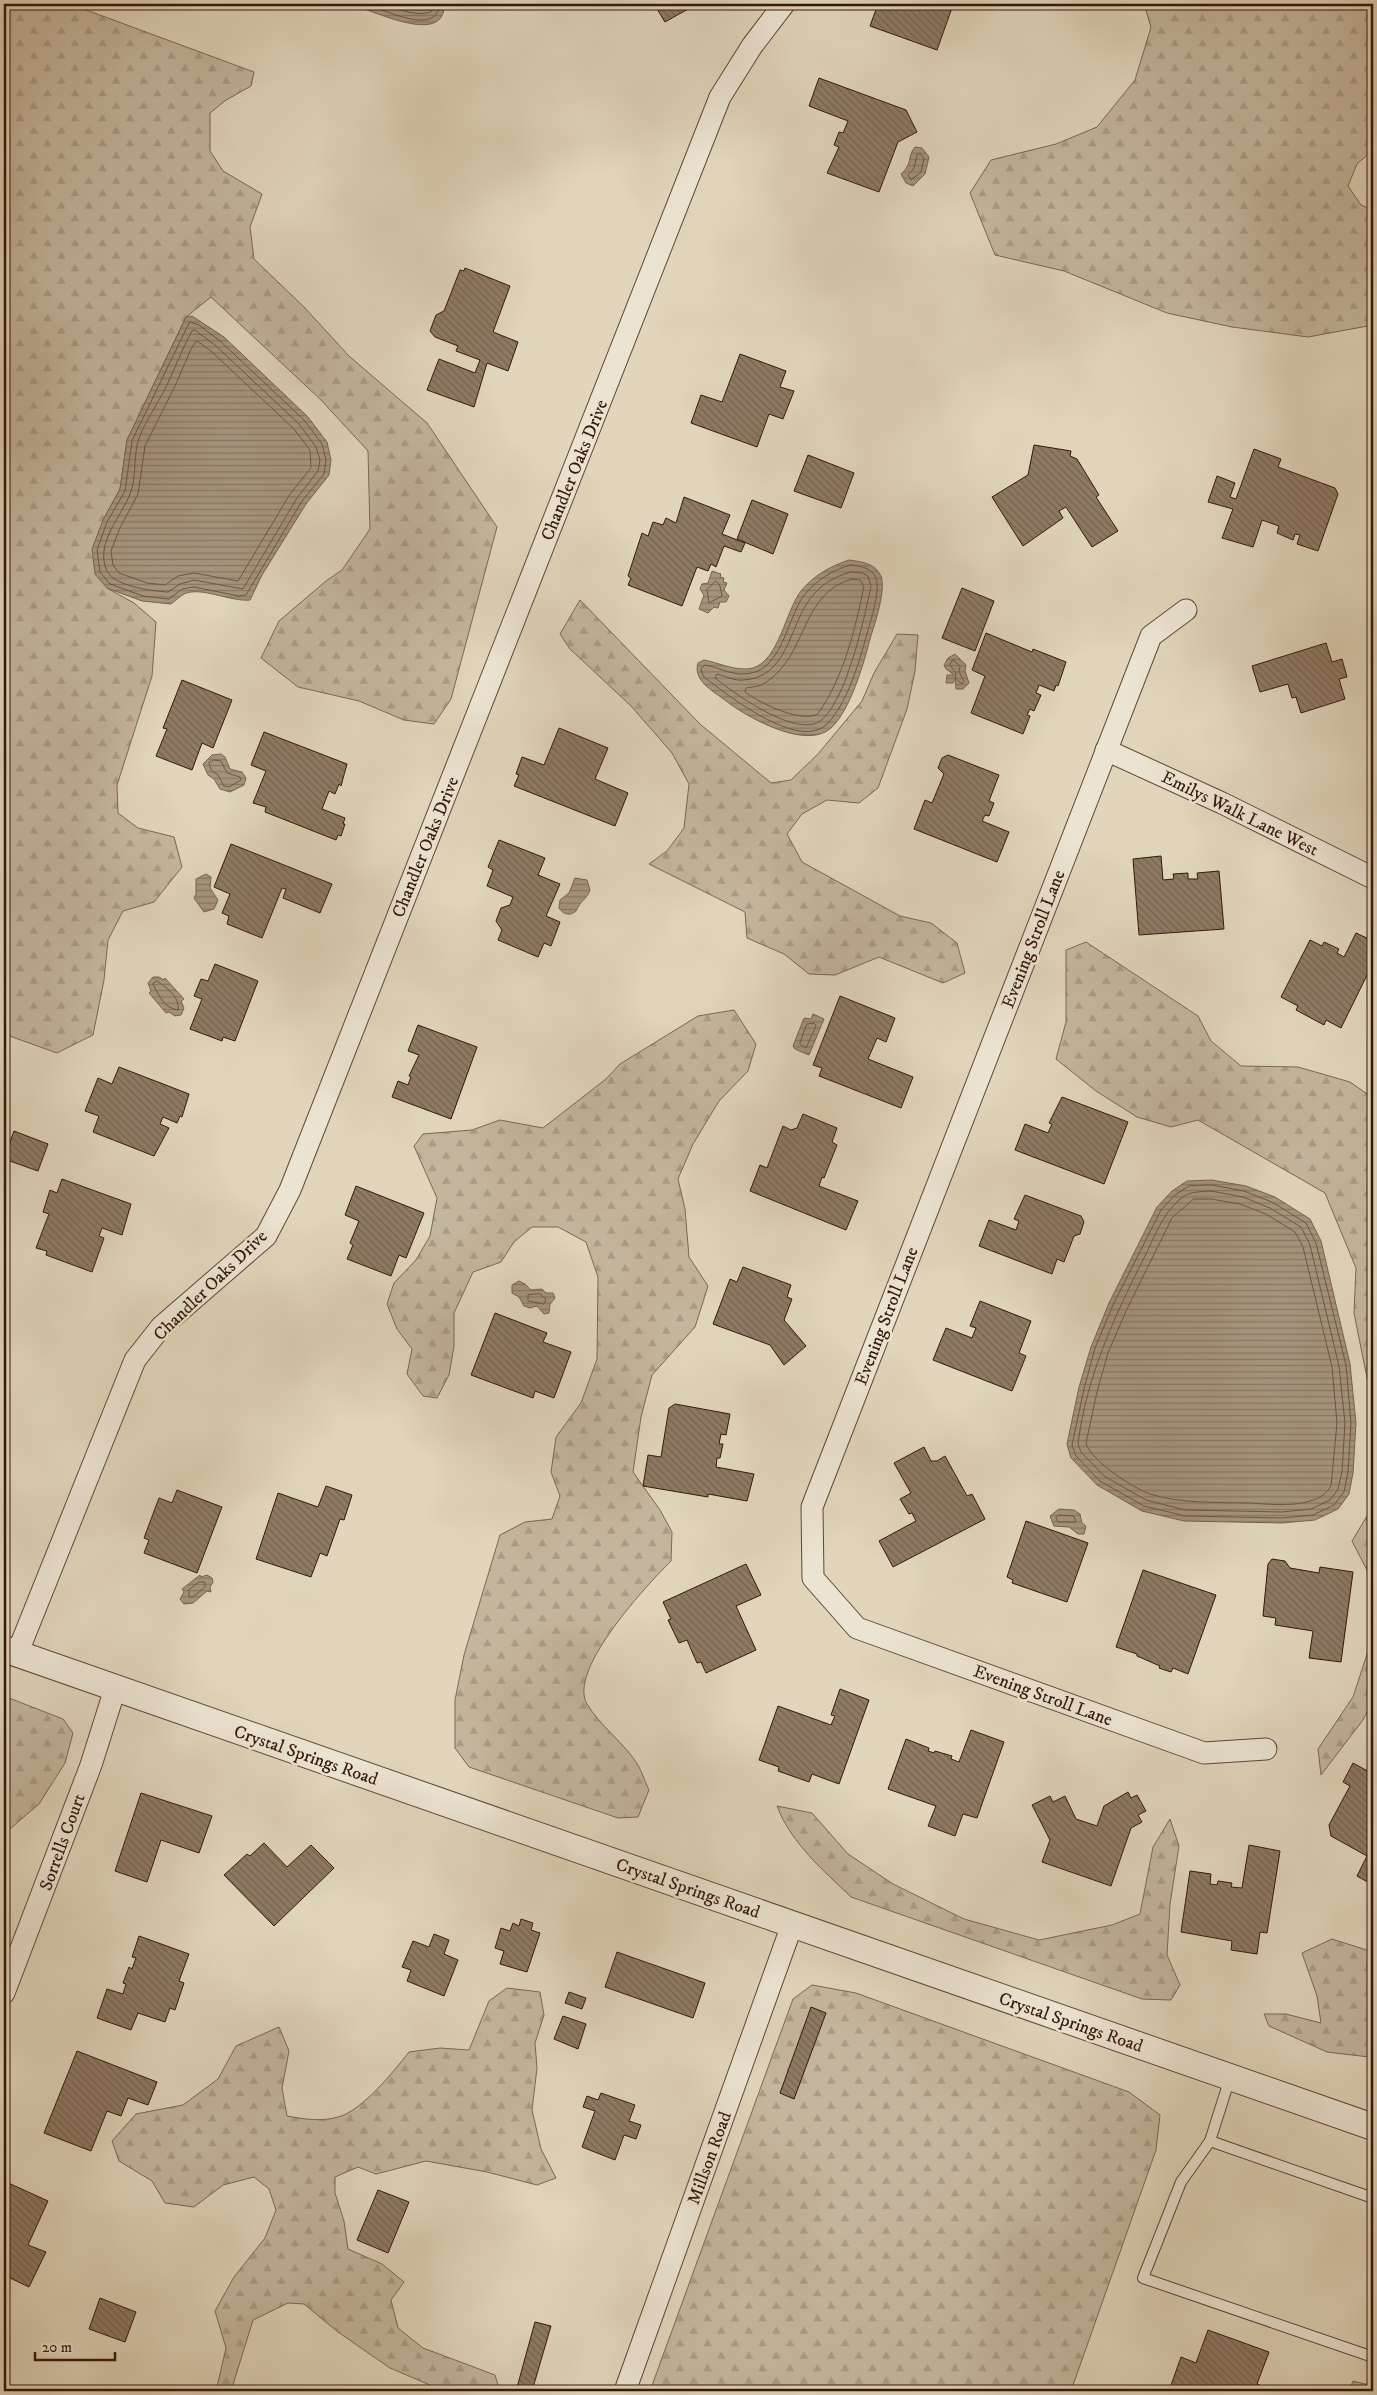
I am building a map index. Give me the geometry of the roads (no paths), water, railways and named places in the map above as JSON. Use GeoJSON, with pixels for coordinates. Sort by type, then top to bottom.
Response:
{"type":"FeatureCollection","features":[{"type":"Feature","properties":{"kind":"street","name":"Chandler Oaks Drive"},"geometry":{"type":"LineString","coordinates":[[10,1651],[135,1360],[161,1327],[266,1236],[290,1190],[720,97],[752,46],[784,4]]}},
{"type":"Feature","properties":{"kind":"street","name":"Evening Stroll Lane"},"geometry":{"type":"LineString","coordinates":[[1186,610],[1151,636],[812,1507],[813,1578],[857,1628],[1204,1753],[1266,1749]]}},
{"type":"Feature","properties":{"kind":"street","name":"Emilys Walk Lane West"},"geometry":{"type":"LineString","coordinates":[[1106,750],[1222,803],[1373,878]]}},
{"type":"Feature","properties":{"kind":"street","name":"Crystal Springs Road"},"geometry":{"type":"LineString","coordinates":[[10,1651],[1373,2127]]}},
{"type":"Feature","properties":{"kind":"street","name":"Sorrells Court"},"geometry":{"type":"LineString","coordinates":[[4,1993],[91,1765],[115,1689]]}},
{"type":"Feature","properties":{"kind":"street","name":"Millson Road"},"geometry":{"type":"LineString","coordinates":[[625,2391],[792,1925]]}},
{"type":"Feature","properties":{"kind":"lane"},"geometry":{"type":"LineString","coordinates":[[1230,2077],[1210,2141],[1182,2182],[1142,2278],[1373,2357]]}},
{"type":"Feature","properties":{"kind":"lane"},"geometry":{"type":"LineString","coordinates":[[1210,2141],[1373,2198]]}},
{"type":"Feature","properties":{"kind":"water"},"geometry":{"type":"Polygon","coordinates":[[[350,4],[444,4],[441,17],[433,23],[420,25],[389,18],[350,4]]]}},
{"type":"Feature","properties":{"kind":"water"},"geometry":{"type":"Polygon","coordinates":[[[915,147],[922,148],[929,157],[925,174],[913,186],[906,183],[901,174],[907,167],[915,147]]]}},
{"type":"Feature","properties":{"kind":"water"},"geometry":{"type":"Polygon","coordinates":[[[192,316],[224,337],[308,417],[327,442],[331,460],[329,475],[306,504],[262,575],[250,600],[191,592],[184,594],[171,604],[142,601],[107,588],[95,574],[92,549],[103,520],[120,489],[127,440],[186,317],[192,316]]]}},
{"type":"Feature","properties":{"kind":"water"},"geometry":{"type":"Polygon","coordinates":[[[849,560],[868,564],[875,568],[881,576],[882,590],[877,616],[855,686],[844,710],[831,728],[821,734],[808,736],[779,730],[739,710],[702,681],[697,670],[698,663],[704,660],[741,669],[753,668],[762,663],[776,645],[801,591],[811,580],[823,572],[849,560]]]}},
{"type":"Feature","properties":{"kind":"water"},"geometry":{"type":"Polygon","coordinates":[[[712,571],[721,574],[720,577],[724,578],[723,582],[727,583],[724,590],[729,596],[726,602],[720,602],[718,608],[714,607],[708,613],[699,609],[704,595],[700,589],[702,584],[708,583],[712,571]]]}},
{"type":"Feature","properties":{"kind":"water"},"geometry":{"type":"Polygon","coordinates":[[[955,654],[966,665],[965,671],[969,683],[963,689],[956,689],[955,679],[953,683],[946,683],[947,675],[954,675],[944,665],[948,658],[955,654]]]}},
{"type":"Feature","properties":{"kind":"water"},"geometry":{"type":"Polygon","coordinates":[[[221,754],[225,757],[230,769],[242,772],[246,778],[244,785],[230,792],[220,789],[214,779],[208,775],[203,764],[212,755],[221,754]]]}},
{"type":"Feature","properties":{"kind":"water"},"geometry":{"type":"Polygon","coordinates":[[[206,874],[211,877],[210,888],[218,900],[214,909],[204,912],[194,898],[196,894],[196,879],[206,874]]]}},
{"type":"Feature","properties":{"kind":"water"},"geometry":{"type":"Polygon","coordinates":[[[575,878],[587,880],[590,890],[576,911],[572,914],[567,914],[559,908],[560,900],[569,893],[575,878]]]}},
{"type":"Feature","properties":{"kind":"water"},"geometry":{"type":"Polygon","coordinates":[[[153,977],[159,977],[164,980],[165,978],[184,999],[181,1001],[184,1008],[181,1015],[175,1016],[169,1012],[166,1013],[149,993],[151,991],[148,983],[153,977]]]}},
{"type":"Feature","properties":{"kind":"water"},"geometry":{"type":"Polygon","coordinates":[[[813,1014],[824,1019],[809,1055],[795,1049],[793,1046],[804,1018],[811,1019],[813,1014]]]}},
{"type":"Feature","properties":{"kind":"water"},"geometry":{"type":"Polygon","coordinates":[[[1212,1180],[1246,1186],[1275,1197],[1310,1219],[1321,1241],[1350,1364],[1356,1423],[1353,1473],[1349,1494],[1338,1509],[1315,1520],[1282,1523],[1184,1521],[1142,1511],[1097,1485],[1071,1458],[1067,1444],[1079,1387],[1091,1347],[1109,1303],[1157,1207],[1172,1191],[1187,1181],[1212,1180]]]}},
{"type":"Feature","properties":{"kind":"water"},"geometry":{"type":"Polygon","coordinates":[[[519,1281],[531,1290],[542,1289],[546,1293],[553,1293],[555,1298],[550,1304],[549,1313],[544,1314],[537,1306],[530,1308],[524,1306],[519,1297],[512,1293],[512,1285],[519,1281]]]}},
{"type":"Feature","properties":{"kind":"water"},"geometry":{"type":"Polygon","coordinates":[[[1059,1509],[1074,1510],[1080,1514],[1082,1523],[1086,1526],[1084,1534],[1078,1534],[1069,1527],[1054,1526],[1050,1516],[1059,1509]]]}},
{"type":"Feature","properties":{"kind":"water"},"geometry":{"type":"Polygon","coordinates":[[[200,1575],[201,1577],[207,1575],[212,1578],[211,1592],[207,1591],[193,1603],[184,1604],[180,1599],[184,1592],[182,1589],[200,1575]]]}}]}
